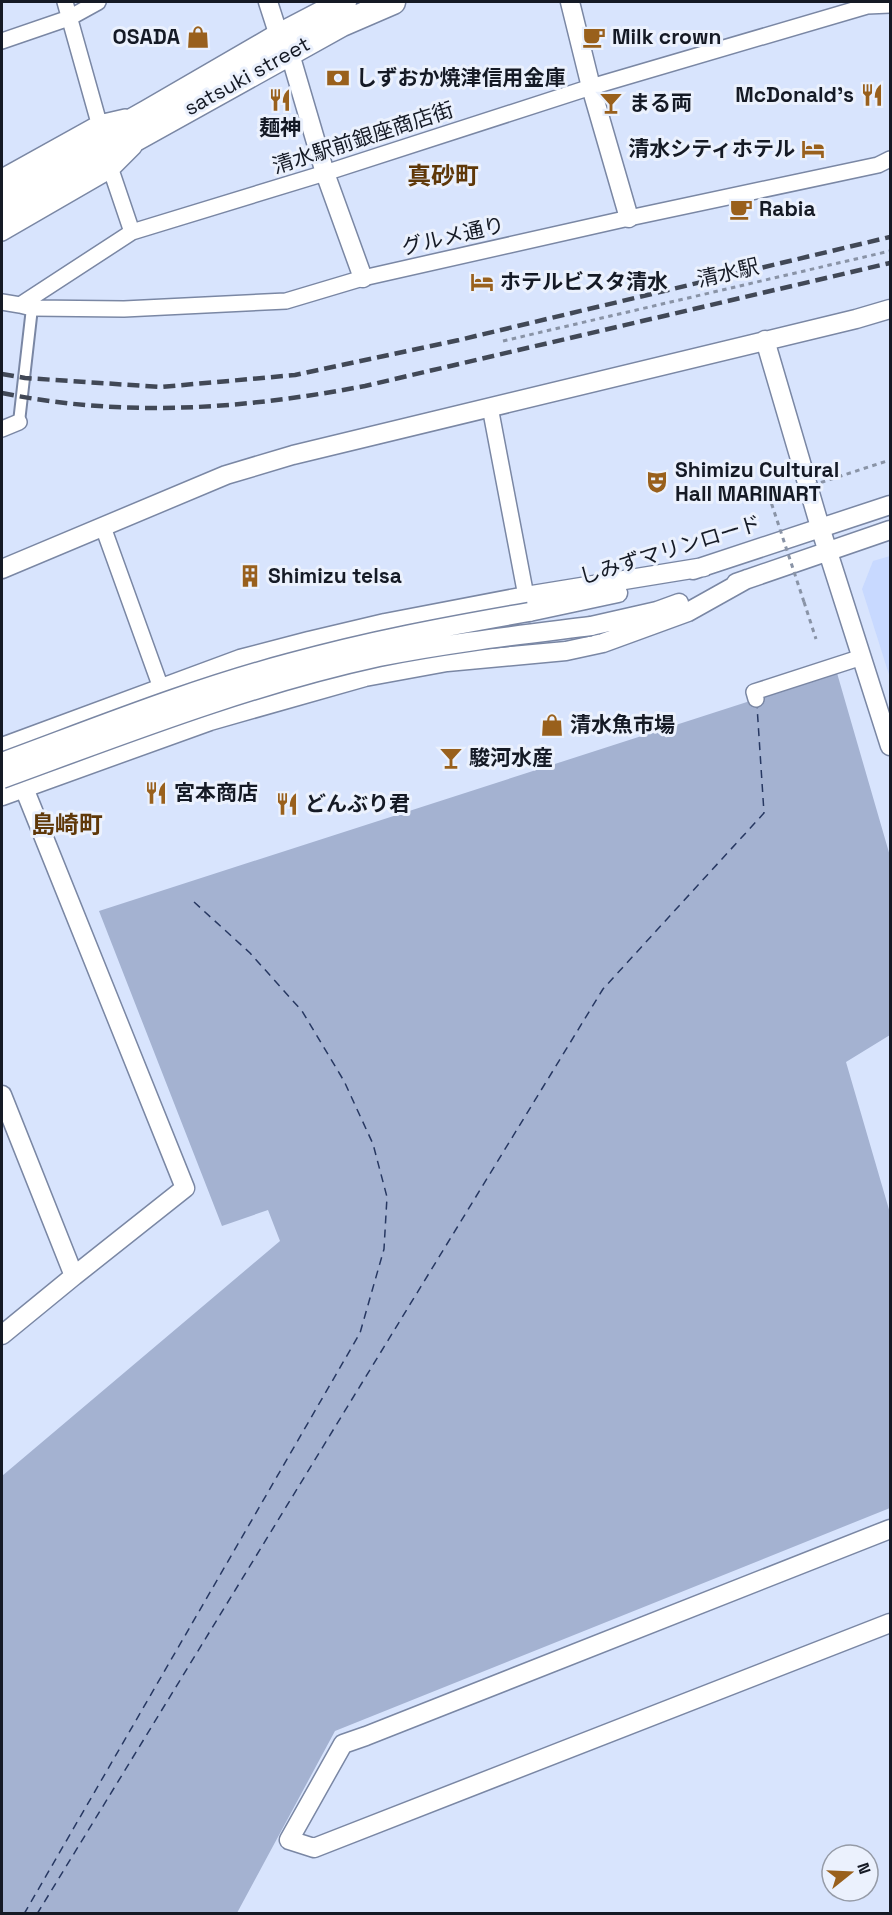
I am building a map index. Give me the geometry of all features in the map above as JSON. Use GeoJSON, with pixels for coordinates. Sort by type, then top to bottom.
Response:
{"type":"FeatureCollection","features":[{"type":"Feature","properties":{"kind":"highway","name":"satsuki street"},"geometry":{"type":"LineString","coordinates":[[104,147],[284,45],[344,2]]}},
{"type":"Feature","properties":{"kind":"highway","name":"satsuki street"},"geometry":{"type":"LineString","coordinates":[[284,45],[393,2]]}},
{"type":"Feature","properties":{"kind":"highway"},"geometry":{"type":"LineString","coordinates":[[2,194],[104,147]]}},
{"type":"Feature","properties":{"kind":"highway"},"geometry":{"type":"LineString","coordinates":[[2,213],[104,147]]}},
{"type":"Feature","properties":{"kind":"street"},"geometry":{"type":"LineString","coordinates":[[64,2],[104,147],[132,232]]}},
{"type":"Feature","properties":{"kind":"street"},"geometry":{"type":"LineString","coordinates":[[2,41],[69,18],[98,2]]}},
{"type":"Feature","properties":{"kind":"street"},"geometry":{"type":"LineString","coordinates":[[268,2],[363,278]]}},
{"type":"Feature","properties":{"kind":"street"},"geometry":{"type":"LineString","coordinates":[[570,2],[591,87],[629,218]]}},
{"type":"Feature","properties":{"kind":"street","name":"清水駅前銀座商店街"},"geometry":{"type":"LineString","coordinates":[[26,307],[132,232],[325,173],[591,87],[867,6],[891,5]]}},
{"type":"Feature","properties":{"kind":"street"},"geometry":{"type":"LineString","coordinates":[[2,232],[104,147],[150,121]]}},
{"type":"Feature","properties":{"kind":"street"},"geometry":{"type":"LineString","coordinates":[[2,177],[104,147]]}},
{"type":"Feature","properties":{"kind":"street","name":"グルメ通り"},"geometry":{"type":"LineString","coordinates":[[26,307],[124,309],[286,301],[363,278],[878,165],[891,159]]}},
{"type":"Feature","properties":{"kind":"street"},"geometry":{"type":"LineString","coordinates":[[2,302],[26,307],[19,422],[2,429]]}},
{"type":"Feature","properties":{"kind":"street"},"geometry":{"type":"LineString","coordinates":[[2,569],[226,475],[293,455],[891,309]]}},
{"type":"Feature","properties":{"kind":"street"},"geometry":{"type":"LineString","coordinates":[[765,340],[820,527],[891,746]]}},
{"type":"Feature","properties":{"kind":"street"},"geometry":{"type":"LineString","coordinates":[[490,407],[527,604]]}},
{"type":"Feature","properties":{"kind":"street","name":"しみずマリンロード"},"geometry":{"type":"LineString","coordinates":[[527,604],[629,591],[891,505]]}},
{"type":"Feature","properties":{"kind":"street"},"geometry":{"type":"LineString","coordinates":[[103,527],[176,733]]}},
{"type":"Feature","properties":{"kind":"street"},"geometry":{"type":"LineString","coordinates":[[2,779],[197,709],[290,680],[377,658],[429,648],[591,626],[657,611],[891,530]]}},
{"type":"Feature","properties":{"kind":"street"},"geometry":{"type":"LineString","coordinates":[[2,796],[176,733],[250,709],[364,677],[447,662],[566,651],[603,643],[688,612],[747,579]]}},
{"type":"Feature","properties":{"kind":"street"},"geometry":{"type":"LineString","coordinates":[[2,749],[240,659],[386,623],[527,604]]}},
{"type":"Feature","properties":{"kind":"street"},"geometry":{"type":"LineString","coordinates":[[2,749],[287,663],[527,604]]}},
{"type":"Feature","properties":{"kind":"street"},"geometry":{"type":"LineString","coordinates":[[756,699],[754,692],[862,657]]}},
{"type":"Feature","properties":{"kind":"street"},"geometry":{"type":"LineString","coordinates":[[2,749],[24,788],[185,1188],[2,1335]]}},
{"type":"Feature","properties":{"kind":"street"},"geometry":{"type":"LineString","coordinates":[[2,1095],[74,1276]]}},
{"type":"Feature","properties":{"kind":"street"},"geometry":{"type":"LineString","coordinates":[[891,1529],[343,1744],[289,1840],[314,1848],[891,1623]]}},
{"type":"Feature","properties":{"kind":"path","name":"清水駅"},"geometry":{"type":"LineString","coordinates":[[503,341],[891,251]]}},
{"type":"Feature","properties":{"kind":"path"},"geometry":{"type":"LineString","coordinates":[[816,639],[770,499],[891,460]]}},
{"type":"Feature","properties":{"kind":"shaded area"},"geometry":{"type":"Polygon","coordinates":[[[890,556],[890,678],[862,589],[873,561],[890,556]]]}},
{"type":"Feature","properties":{"kind":"shaded area"},"geometry":{"type":"Polygon","coordinates":[[[837,673],[890,856],[890,1035],[846,1062],[890,1213],[890,1508],[335,1731],[237,1913],[2,1914],[2,1476],[280,1241],[268,1210],[222,1226],[99,911],[837,673]]]}},
{"type":"Feature","properties":{"kind":"ferry route"},"geometry":{"type":"LineString","coordinates":[[37,1914],[603,989],[764,813],[757,706]]}},
{"type":"Feature","properties":{"kind":"ferry route"},"geometry":{"type":"LineString","coordinates":[[24,1914],[360,1333],[384,1249],[387,1197],[373,1144],[344,1081],[302,1011],[250,953],[194,902]]}},
{"type":"Feature","properties":{"kind":"railway"},"geometry":{"type":"LineString","coordinates":[[2,374],[25,378],[161,387],[295,375],[459,340],[890,237]]}},
{"type":"Feature","properties":{"kind":"railway"},"geometry":{"type":"LineString","coordinates":[[2,393],[93,406],[139,408],[229,405],[319,394],[365,386],[890,263]]}},
{"type":"Feature","properties":{"kind":"place","name":"OSADA"},"geometry":{"type":"Point","coordinates":[198,37]}},
{"type":"Feature","properties":{"kind":"place","name":"Milk crown"},"geometry":{"type":"Point","coordinates":[594,37]}},
{"type":"Feature","properties":{"kind":"place","name":"しずおか焼津信用金庫"},"geometry":{"type":"Point","coordinates":[338,78]}},
{"type":"Feature","properties":{"kind":"place","name":"McDonald's"},"geometry":{"type":"Point","coordinates":[872,95]}},
{"type":"Feature","properties":{"kind":"place","name":"麺神"},"geometry":{"type":"Point","coordinates":[280,100]}},
{"type":"Feature","properties":{"kind":"place","name":"まる両"},"geometry":{"type":"Point","coordinates":[611,103]}},
{"type":"Feature","properties":{"kind":"place","name":"清水シティホテル"},"geometry":{"type":"Point","coordinates":[813,149]}},
{"type":"Feature","properties":{"kind":"place","name":"Rabia"},"geometry":{"type":"Point","coordinates":[741,209]}},
{"type":"Feature","properties":{"kind":"place","name":"ホテルビスタ清水"},"geometry":{"type":"Point","coordinates":[482,282]}},
{"type":"Feature","properties":{"kind":"place","name":"Shimizu Cultural Hall MARINART"},"geometry":{"type":"Point","coordinates":[657,482]}},
{"type":"Feature","properties":{"kind":"place","name":"Shimizu telsa"},"geometry":{"type":"Point","coordinates":[250,576]}},
{"type":"Feature","properties":{"kind":"place","name":"清水魚市場"},"geometry":{"type":"Point","coordinates":[552,725]}},
{"type":"Feature","properties":{"kind":"place","name":"駿河水産"},"geometry":{"type":"Point","coordinates":[451,758]}},
{"type":"Feature","properties":{"kind":"place","name":"宮本商店"},"geometry":{"type":"Point","coordinates":[156,793]}},
{"type":"Feature","properties":{"kind":"place","name":"どんぶり君"},"geometry":{"type":"Point","coordinates":[287,804]}},
{"type":"Feature","properties":{"kind":"district","name":"真砂町"},"geometry":{"type":"Point","coordinates":[443,176]}},
{"type":"Feature","properties":{"kind":"district","name":"島崎町"},"geometry":{"type":"Point","coordinates":[67,825]}}]}
